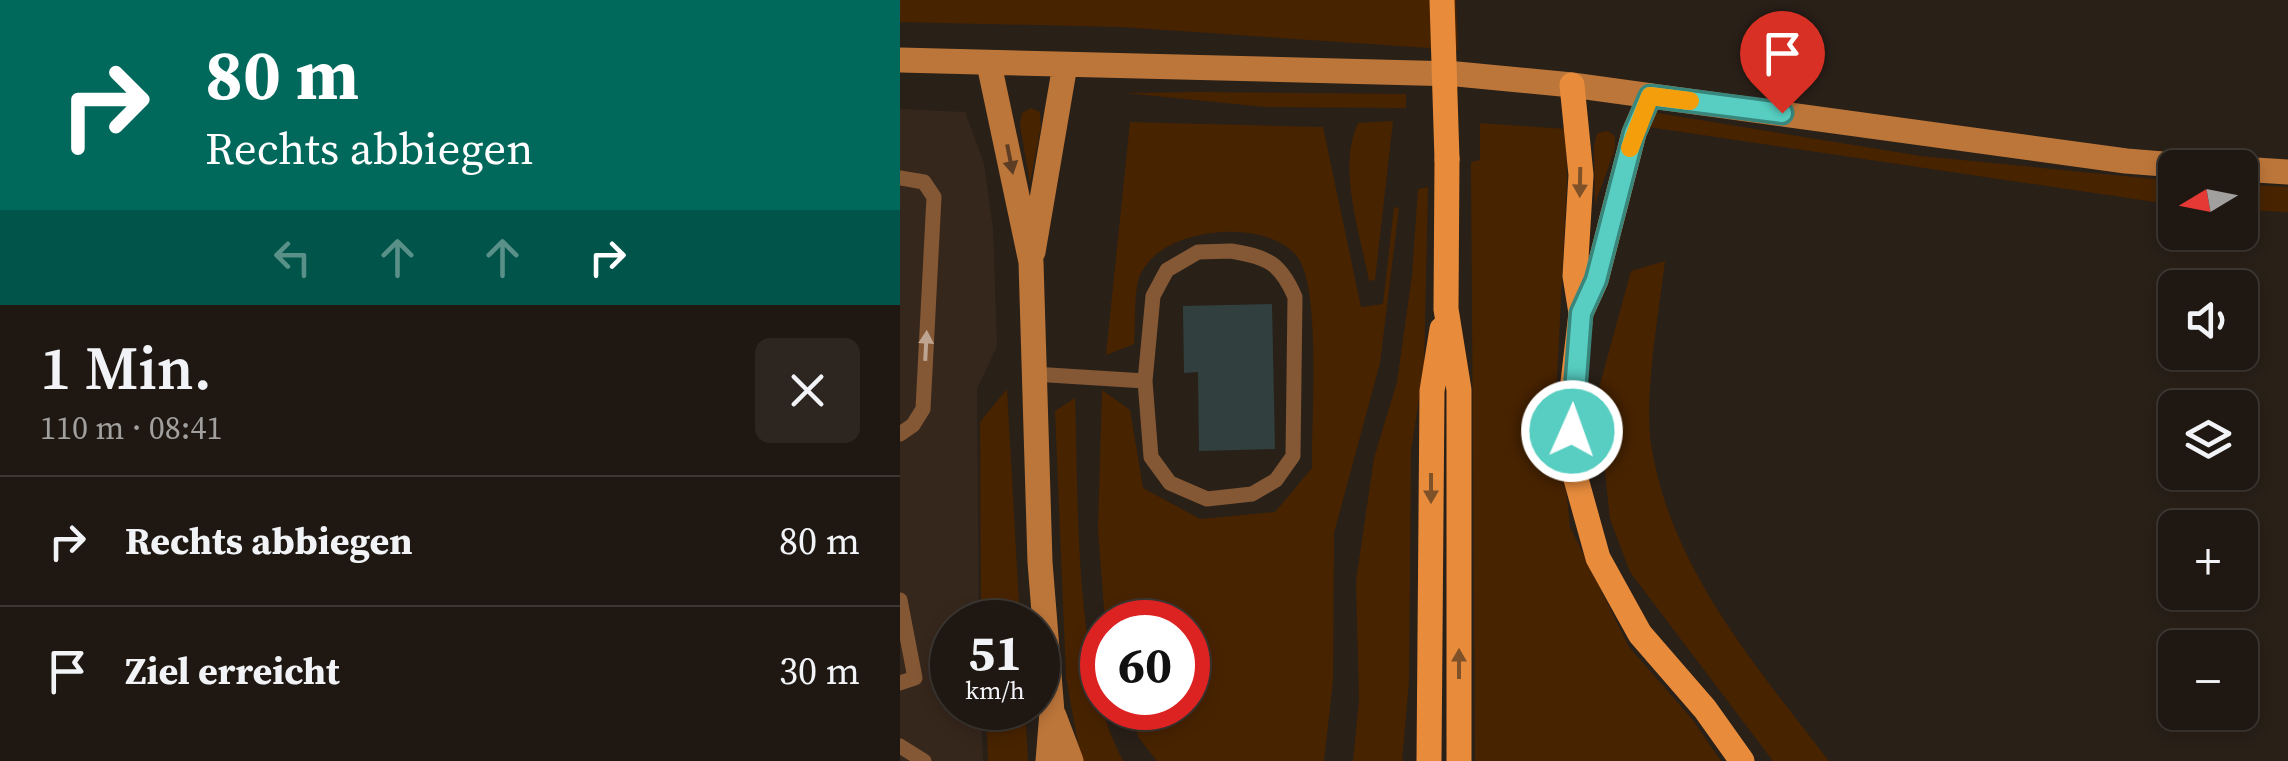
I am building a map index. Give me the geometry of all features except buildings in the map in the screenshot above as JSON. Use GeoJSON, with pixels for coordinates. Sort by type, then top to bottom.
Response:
{"type":"FeatureCollection","features":[{"type":"Feature","properties":{"kind":"main road"},"geometry":{"type":"LineString","coordinates":[[1429,761],[1432,391],[1446,310],[1442,0]]}},
{"type":"Feature","properties":{"kind":"main road"},"geometry":{"type":"LineString","coordinates":[[900,60],[1393,70],[1572,85],[2158,164]]}},
{"type":"Feature","properties":{"kind":"main road"},"geometry":{"type":"LineString","coordinates":[[988,64],[1031,262]]}},
{"type":"Feature","properties":{"kind":"main road"},"geometry":{"type":"LineString","coordinates":[[1043,600],[1031,262],[1065,65]]}},
{"type":"Feature","properties":{"kind":"main road"},"geometry":{"type":"LineString","coordinates":[[1572,85],[1581,175],[1575,276],[1581,313],[1572,431],[1576,480],[1598,558],[1640,634],[1742,761]]}},
{"type":"Feature","properties":{"kind":"main road"},"geometry":{"type":"LineString","coordinates":[[1581,313],[1596,280],[1634,133],[1650,96]]}},
{"type":"Feature","properties":{"kind":"main road"},"geometry":{"type":"LineString","coordinates":[[2258,170],[2288,172]]}},
{"type":"Feature","properties":{"kind":"main road"},"geometry":{"type":"LineString","coordinates":[[1446,310],[1459,390],[1460,761]]}},
{"type":"Feature","properties":{"kind":"main road"},"geometry":{"type":"LineString","coordinates":[[1418,761],[1429,728]]}},
{"type":"Feature","properties":{"kind":"main road"},"geometry":{"type":"LineString","coordinates":[[1048,761],[1051,730]]}},
{"type":"Feature","properties":{"kind":"main road"},"geometry":{"type":"LineString","coordinates":[[1059,730],[1071,761]]}},
{"type":"Feature","properties":{"kind":"lane"},"geometry":{"type":"LineString","coordinates":[[900,178],[924,182],[934,197],[923,409],[913,425],[900,434]]}},
{"type":"Feature","properties":{"kind":"lane"},"geometry":{"type":"LineString","coordinates":[[1231,251],[1263,256],[1285,274],[1295,297],[1293,456],[1276,480],[1252,494],[1206,498],[1170,483],[1151,457],[1145,380],[1153,296],[1167,270],[1198,252],[1231,251]]}},
{"type":"Feature","properties":{"kind":"lane"},"geometry":{"type":"LineString","coordinates":[[1033,374],[1145,380]]}},
{"type":"Feature","properties":{"kind":"lane"},"geometry":{"type":"LineString","coordinates":[[900,600],[916,678],[900,683]]}},
{"type":"Feature","properties":{"kind":"lane"},"geometry":{"type":"LineString","coordinates":[[900,746],[924,761]]}},
{"type":"Feature","properties":{"kind":"shaded area"},"geometry":{"type":"Polygon","coordinates":[[[900,0],[1456,0],[1458,50],[1121,27],[900,22],[900,0]]]}},
{"type":"Feature","properties":{"kind":"shaded area"},"geometry":{"type":"Polygon","coordinates":[[[1125,93],[1406,94],[1406,108],[1265,107],[1125,93]]]}},
{"type":"Feature","properties":{"kind":"shaded area"},"geometry":{"type":"Polygon","coordinates":[[[1031,108],[1040,112],[1041,126],[1030,183],[1020,125],[1022,113],[1031,108]]]}},
{"type":"Feature","properties":{"kind":"shaded area"},"geometry":{"type":"Polygon","coordinates":[[[900,109],[965,112],[984,163],[993,229],[997,346],[977,389],[979,600],[930,600],[930,730],[982,730],[983,761],[900,761],[900,109]]]}},
{"type":"Feature","properties":{"kind":"shaded area"},"geometry":{"type":"Polygon","coordinates":[[[1651,112],[1921,156],[2158,179],[2158,202],[1648,127],[1651,112]]]}},
{"type":"Feature","properties":{"kind":"shaded area"},"geometry":{"type":"Polygon","coordinates":[[[1393,121],[1375,280],[1369,281],[1352,201],[1352,141],[1358,123],[1393,121]]]}},
{"type":"Feature","properties":{"kind":"shaded area"},"geometry":{"type":"Polygon","coordinates":[[[1130,122],[1323,127],[1361,307],[1383,304],[1394,207],[1399,208],[1380,363],[1334,533],[1333,681],[1324,761],[1157,761],[1136,730],[1210,730],[1210,600],[1103,600],[1098,529],[1102,390],[1130,410],[1143,488],[1200,519],[1275,512],[1312,468],[1312,324],[1304,271],[1296,255],[1260,235],[1237,232],[1213,233],[1168,246],[1151,259],[1140,275],[1134,344],[1106,355],[1130,122]]]}},
{"type":"Feature","properties":{"kind":"shaded area"},"geometry":{"type":"Polygon","coordinates":[[[1480,123],[1566,129],[1556,397],[1570,527],[1629,647],[1692,719],[1721,761],[1475,761],[1471,162],[1480,160],[1480,123]]]}},
{"type":"Feature","properties":{"kind":"shaded area"},"geometry":{"type":"Polygon","coordinates":[[[1608,131],[1615,136],[1615,149],[1595,204],[1594,145],[1597,133],[1608,131]]]}},
{"type":"Feature","properties":{"kind":"shaded area"},"geometry":{"type":"Polygon","coordinates":[[[2258,185],[2288,187],[2288,212],[2258,211],[2258,185]]]}},
{"type":"Feature","properties":{"kind":"shaded area"},"geometry":{"type":"Polygon","coordinates":[[[1428,187],[1424,366],[1411,451],[1409,681],[1402,761],[1353,761],[1359,700],[1356,581],[1374,458],[1397,382],[1412,275],[1418,189],[1428,187]]]}},
{"type":"Feature","properties":{"kind":"shaded area"},"geometry":{"type":"Polygon","coordinates":[[[1665,261],[1649,402],[1651,444],[1661,489],[1676,532],[1719,613],[1829,761],[1773,761],[1630,572],[1610,519],[1597,395],[1631,271],[1665,261]]]}},
{"type":"Feature","properties":{"kind":"shaded area"},"geometry":{"type":"Polygon","coordinates":[[[1007,389],[1019,600],[981,600],[980,422],[1007,389]]]}},
{"type":"Feature","properties":{"kind":"shaded area"},"geometry":{"type":"Polygon","coordinates":[[[1075,398],[1084,600],[1080,600],[1080,730],[1110,730],[1123,761],[1081,761],[1066,677],[1055,411],[1075,398]]]}},
{"type":"Feature","properties":{"kind":"shaded area"},"geometry":{"type":"Polygon","coordinates":[[[987,730],[1026,730],[1028,761],[988,761],[987,730]]]}},
{"type":"Feature","properties":{"kind":"slow traffic"},"geometry":{"type":"LineString","coordinates":[[1630,148],[1650,96],[1690,101]]}},
{"type":"Feature","properties":{"kind":"route"},"geometry":{"type":"LineString","coordinates":[[1572,431],[1572,391],[1581,313],[1596,280],[1634,133],[1650,96],[1782,113]]}}]}
